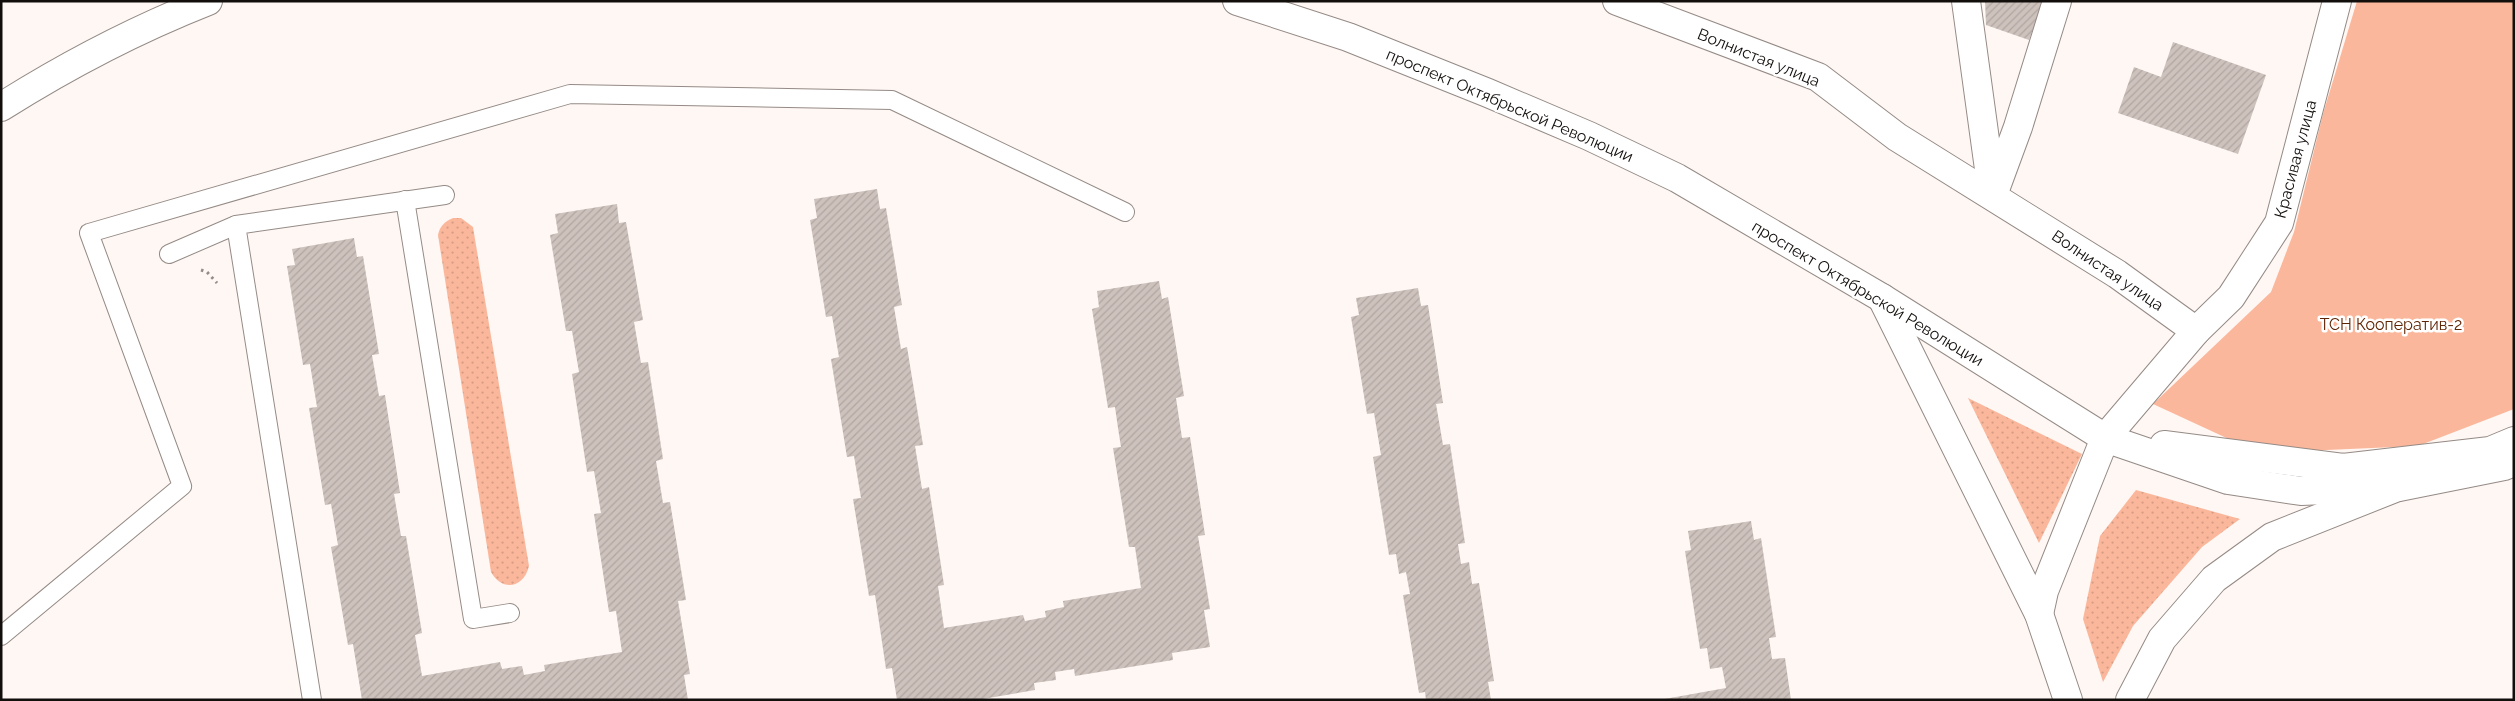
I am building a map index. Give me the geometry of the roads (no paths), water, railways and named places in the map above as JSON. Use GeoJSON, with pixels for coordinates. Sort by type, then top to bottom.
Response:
{"type":"FeatureCollection","features":[{"type":"Feature","properties":{"kind":"main road"},"geometry":{"type":"LineString","coordinates":[[1,107],[31,88],[163,19],[208,1]]}},
{"type":"Feature","properties":{"kind":"main road","name":"проспект Октябрьской Революции"},"geometry":{"type":"LineString","coordinates":[[1238,1],[1348,37],[1589,136],[1677,178],[1882,298],[2105,438],[2228,480],[2301,491],[2399,487],[2504,466],[2514,462]]}},
{"type":"Feature","properties":{"kind":"main road","name":"Волнистая улица"},"geometry":{"type":"LineString","coordinates":[[1617,1],[1818,77],[1896,137],[1993,195],[2116,274],[2196,332]]}},
{"type":"Feature","properties":{"kind":"main road"},"geometry":{"type":"LineString","coordinates":[[1966,1],[1993,195]]}},
{"type":"Feature","properties":{"kind":"main road"},"geometry":{"type":"LineString","coordinates":[[1993,195],[2018,127],[2058,1]]}},
{"type":"Feature","properties":{"kind":"main road","name":"Красивая улица"},"geometry":{"type":"LineString","coordinates":[[2039,614],[2044,591],[2105,438],[2196,332],[2231,297],[2279,224],[2337,1]]}},
{"type":"Feature","properties":{"kind":"main road"},"geometry":{"type":"LineString","coordinates":[[1882,298],[2039,614],[2068,700]]}},
{"type":"Feature","properties":{"kind":"main road"},"geometry":{"type":"LineString","coordinates":[[2105,438],[2344,468],[2490,451],[2514,441]]}},
{"type":"Feature","properties":{"kind":"main road"},"geometry":{"type":"LineString","coordinates":[[2130,700],[2162,638],[2214,579],[2272,537],[2399,487]]}},
{"type":"Feature","properties":{"kind":"lane"},"geometry":{"type":"LineString","coordinates":[[1,636],[182,486],[89,232],[570,94],[892,100],[1125,212]]}},
{"type":"Feature","properties":{"kind":"lane"},"geometry":{"type":"LineString","coordinates":[[169,254],[236,225],[445,195]]}},
{"type":"Feature","properties":{"kind":"lane"},"geometry":{"type":"LineString","coordinates":[[405,200],[473,619],[510,613]]}},
{"type":"Feature","properties":{"kind":"lane"},"geometry":{"type":"LineString","coordinates":[[236,225],[312,700]]}},
{"type":"Feature","properties":{"kind":"park label","name":"ТСН Кооператив-2"},"geometry":{"type":"Point","coordinates":[2391,324]}}]}
